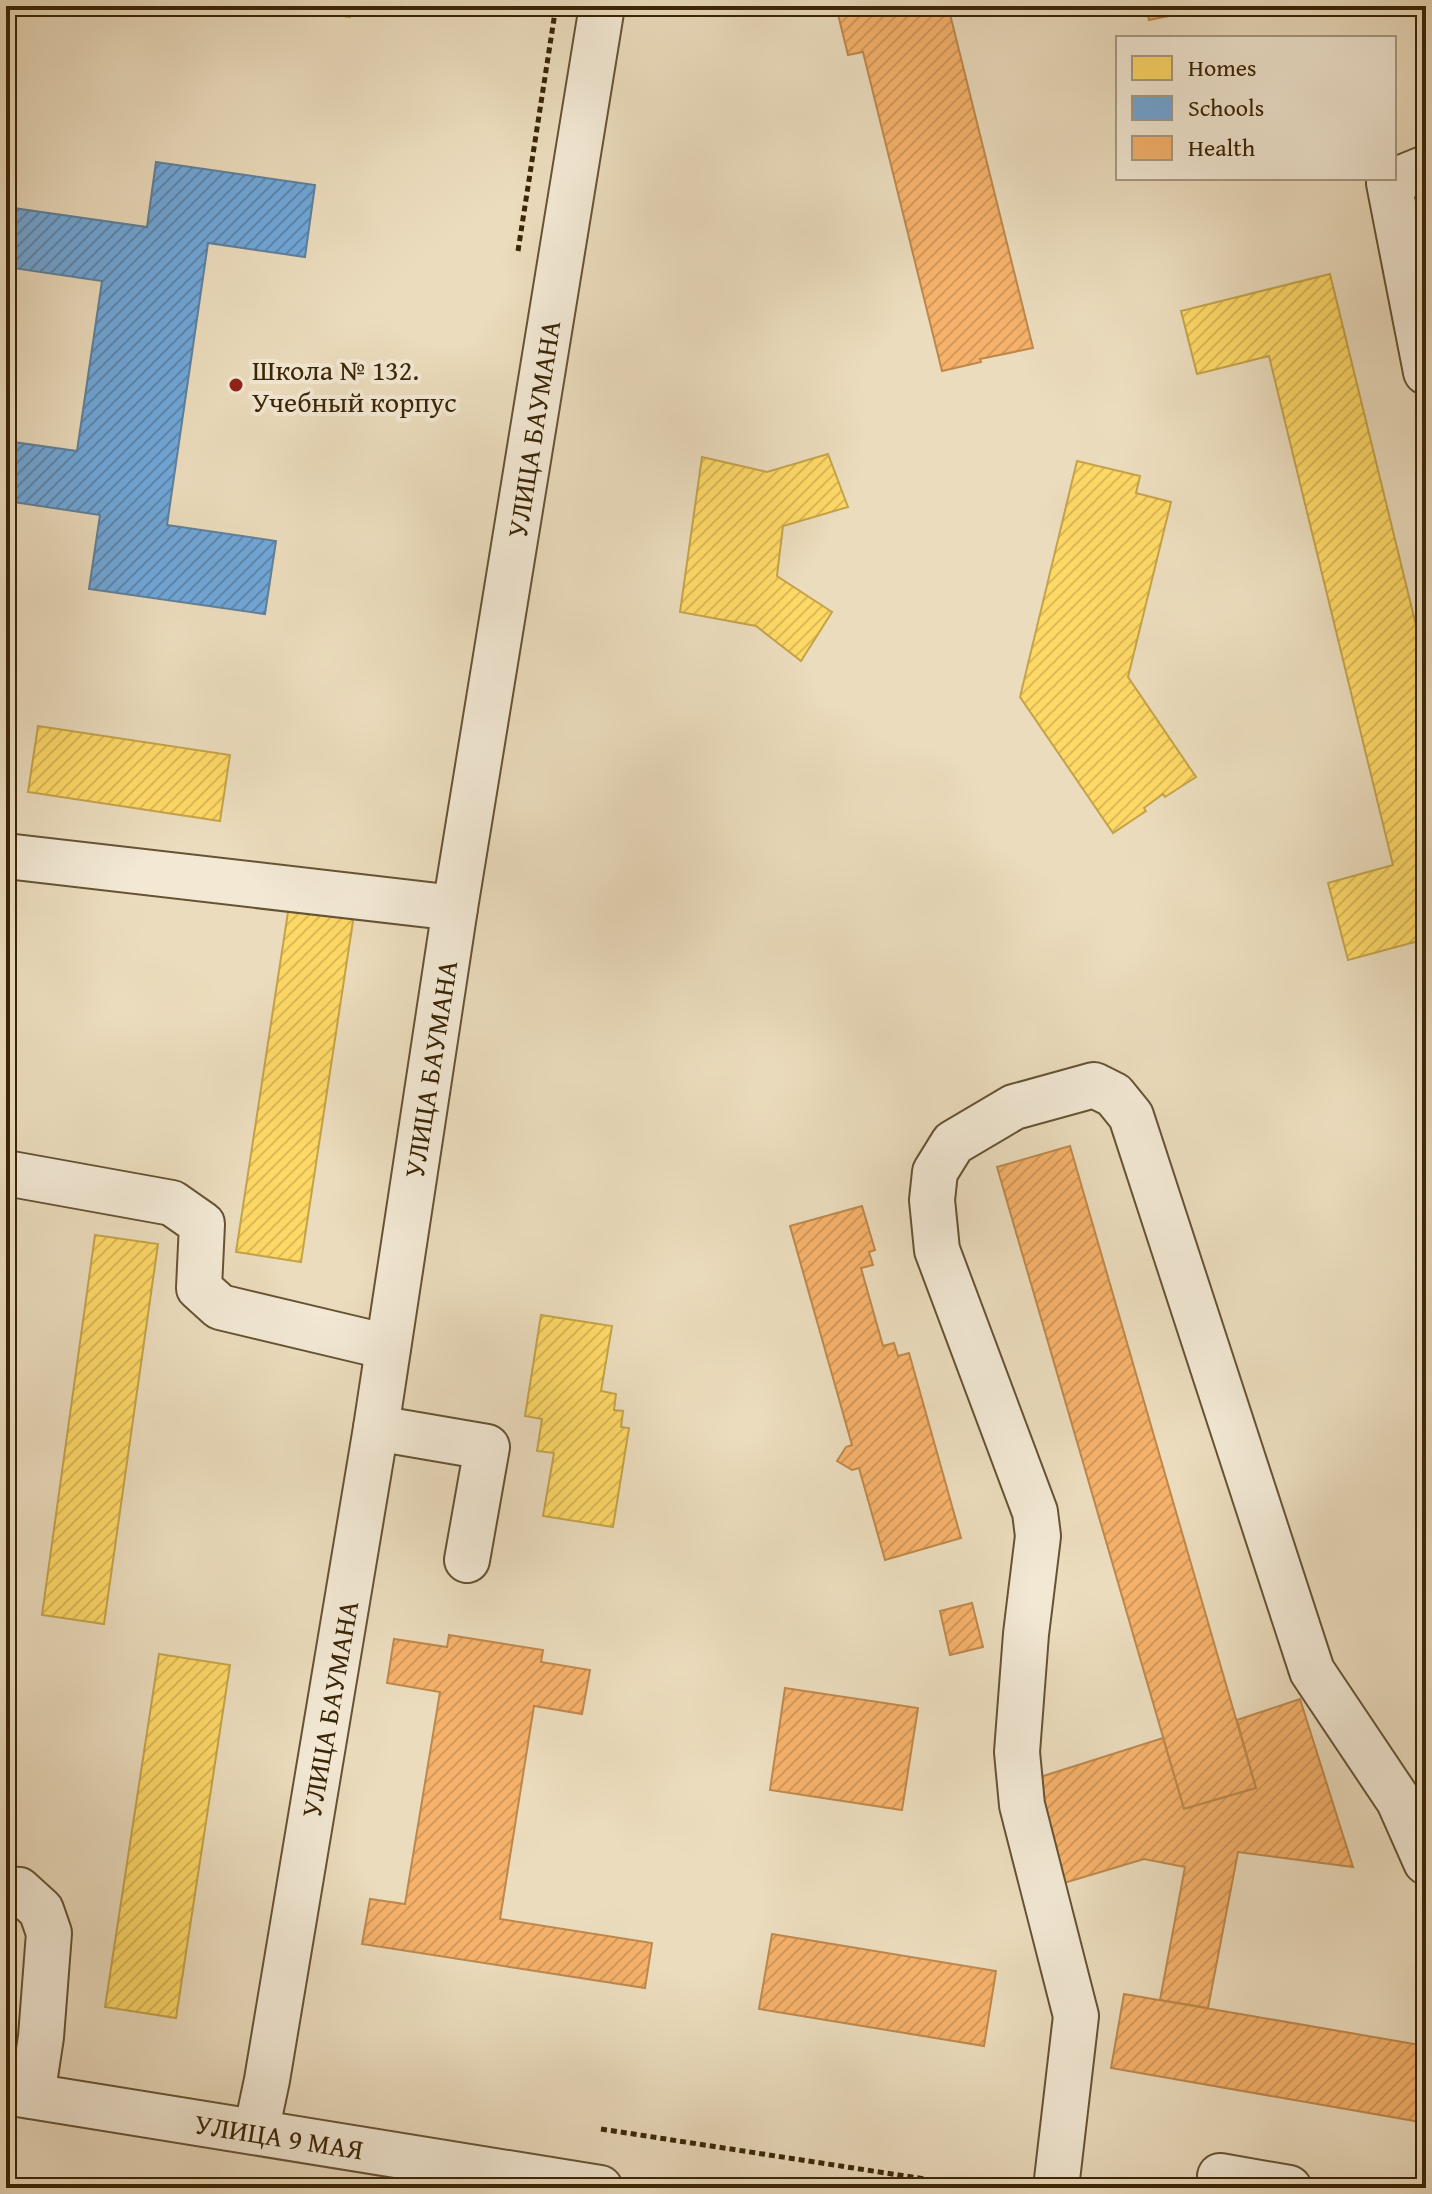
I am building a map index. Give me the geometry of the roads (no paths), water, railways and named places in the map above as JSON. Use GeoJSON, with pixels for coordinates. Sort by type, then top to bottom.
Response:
{"type":"FeatureCollection","features":[{"type":"Feature","properties":{"kind":"street","name":"УЛИЦА БАУМАНА"},"geometry":{"type":"LineString","coordinates":[[256,2132],[376,1428],[455,908],[602,6]]}},
{"type":"Feature","properties":{"kind":"street"},"geometry":{"type":"LineString","coordinates":[[1426,168],[1389,183],[1426,372]]}},
{"type":"Feature","properties":{"kind":"street"},"geometry":{"type":"LineString","coordinates":[[6,856],[455,908]]}},
{"type":"Feature","properties":{"kind":"street"},"geometry":{"type":"LineString","coordinates":[[1056,2188],[1076,2016],[1022,1805],[1017,1752],[1026,1634],[1038,1536],[1035,1512],[937,1250],[932,1200],[935,1172],[953,1143],[1014,1107],[1094,1085],[1114,1095],[1131,1116],[1312,1671],[1399,1801],[1426,1862]]}},
{"type":"Feature","properties":{"kind":"street"},"geometry":{"type":"LineString","coordinates":[[6,1173],[172,1203],[202,1224],[199,1288],[220,1307],[388,1347]]}},
{"type":"Feature","properties":{"kind":"street"},"geometry":{"type":"LineString","coordinates":[[376,1428],[487,1447],[467,1560]]}},
{"type":"Feature","properties":{"kind":"street"},"geometry":{"type":"LineString","coordinates":[[6,1889],[19,1890],[41,1910],[49,1933],[41,2037],[19,2094]]}},
{"type":"Feature","properties":{"kind":"street","name":"УЛИЦА 9 МАЯ"},"geometry":{"type":"LineString","coordinates":[[19,2094],[600,2188]]}},
{"type":"Feature","properties":{"kind":"street"},"geometry":{"type":"LineString","coordinates":[[1220,2176],[1289,2188]]}},
{"type":"Feature","properties":{"kind":"place","name":"Школа № 132. Учебный корпус"},"geometry":{"type":"Point","coordinates":[236,385]}}]}
